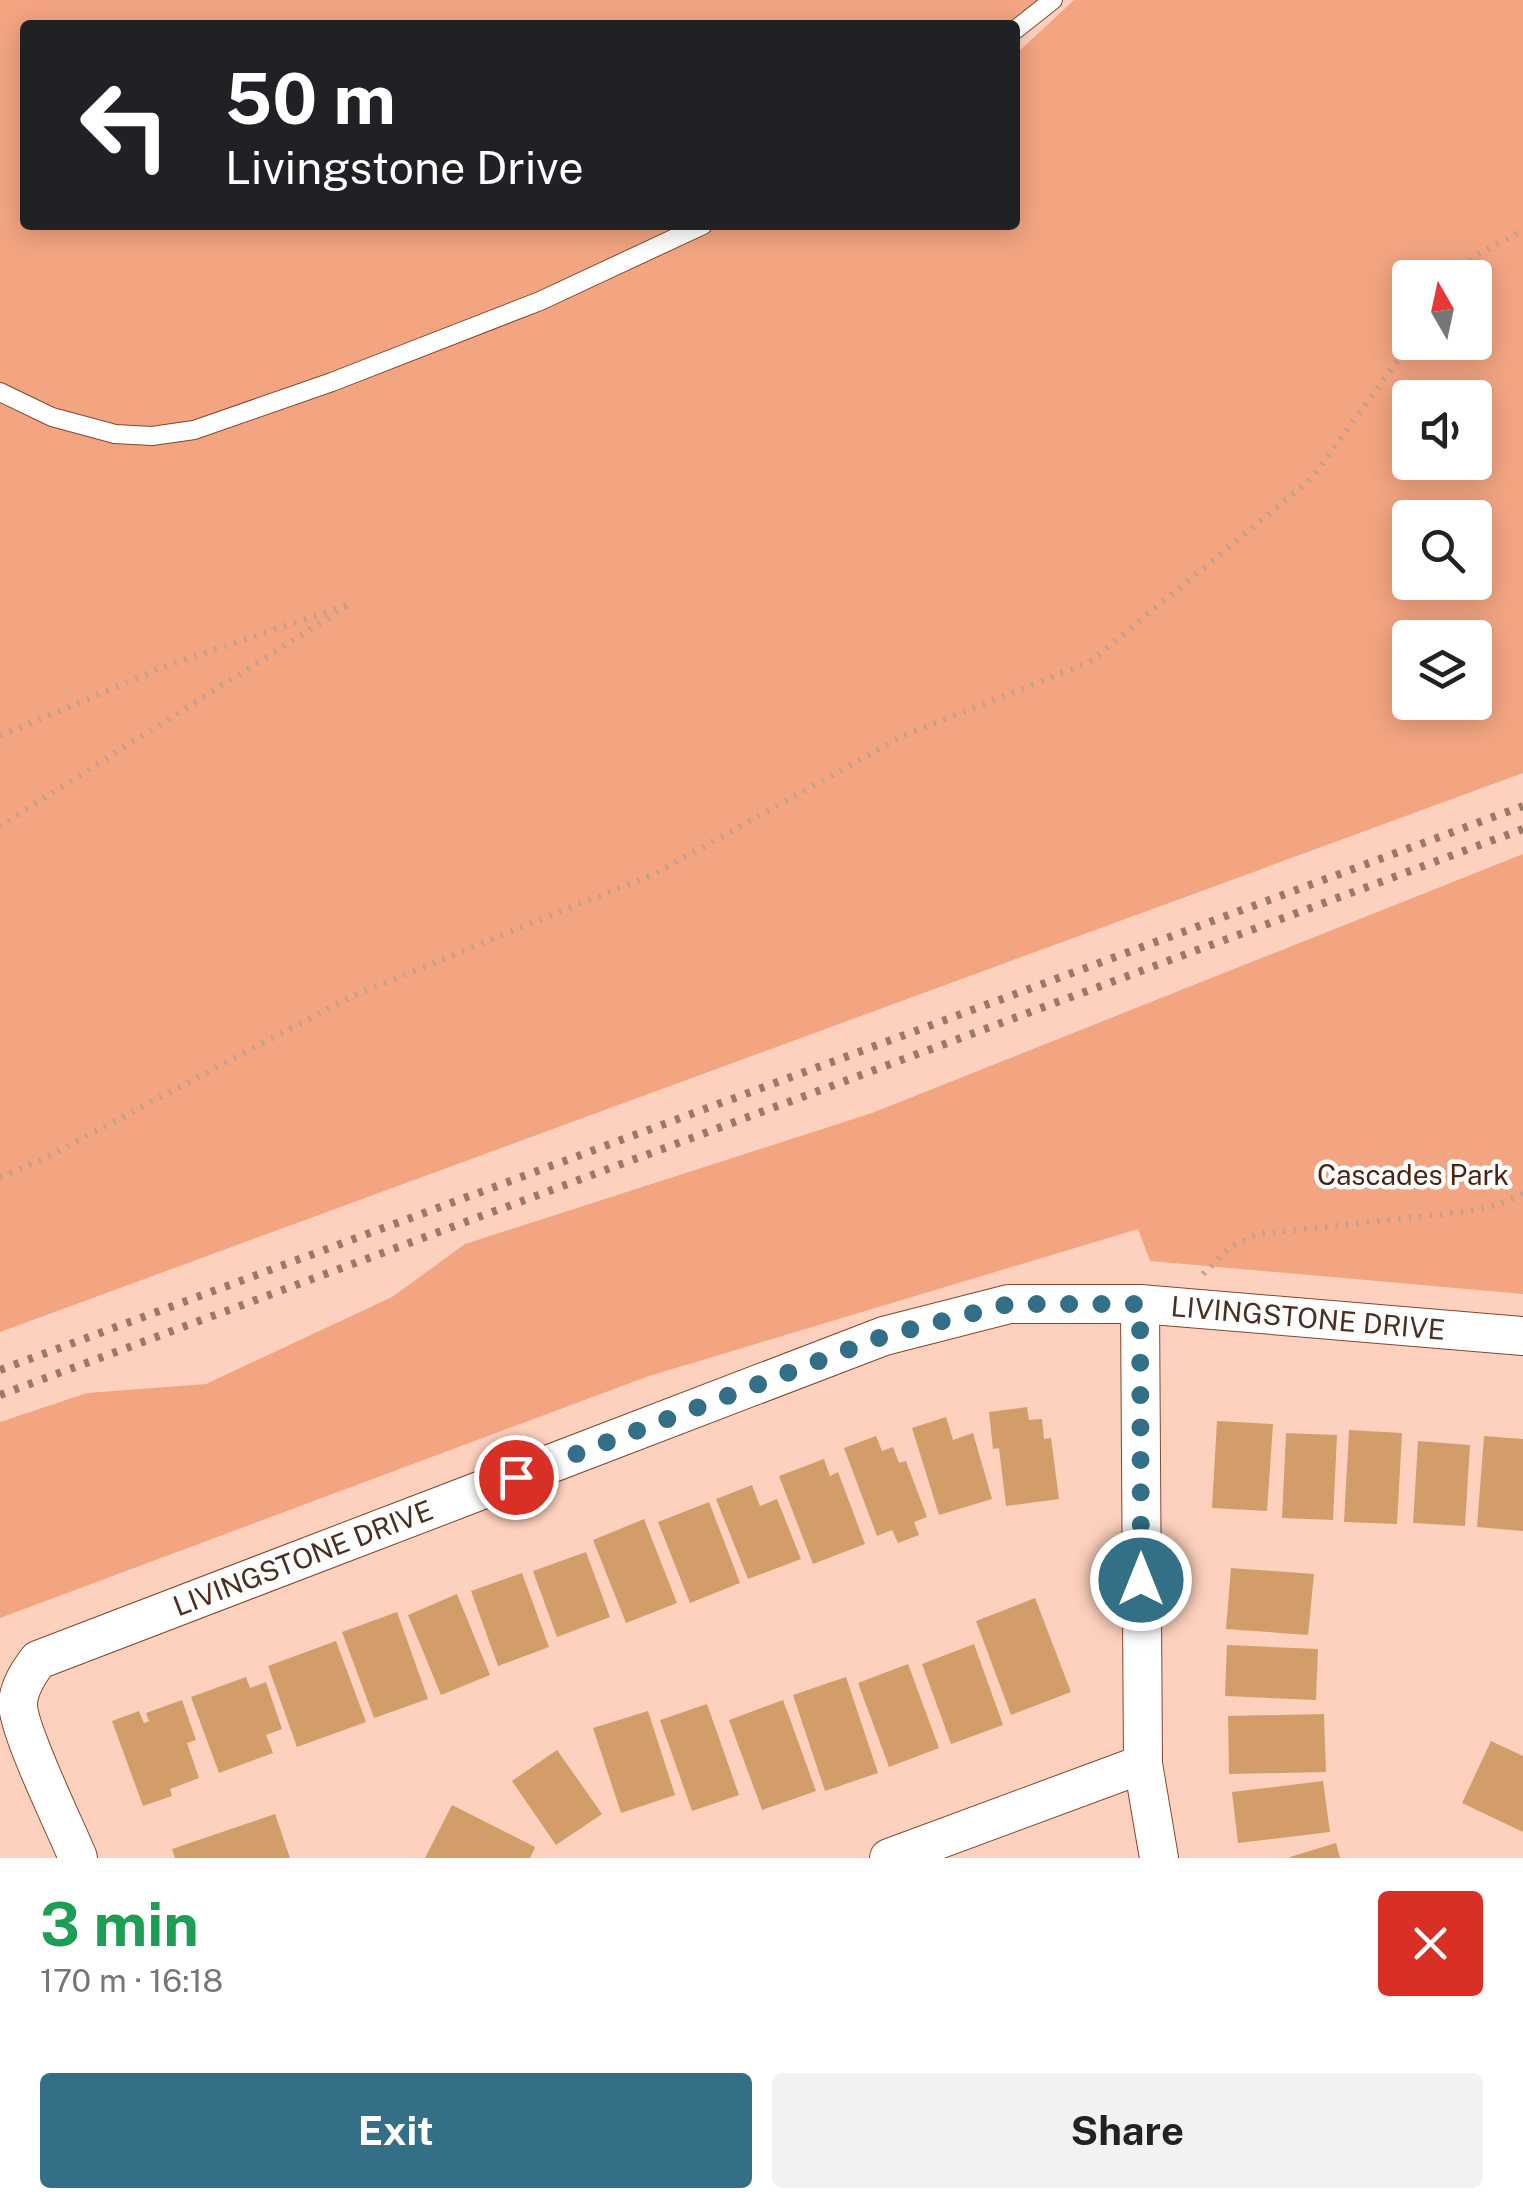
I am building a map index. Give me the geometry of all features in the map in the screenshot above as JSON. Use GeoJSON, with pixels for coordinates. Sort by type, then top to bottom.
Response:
{"type":"FeatureCollection","features":[{"type":"Feature","properties":{"kind":"street","name":"LIVINGSTONE DRIVE"},"geometry":{"type":"LineString","coordinates":[[78,1858],[24,1728],[18,1704],[25,1678],[38,1660],[884,1336],[1009,1304],[1155,1306],[1523,1336]]}},
{"type":"Feature","properties":{"kind":"street"},"geometry":{"type":"LineString","coordinates":[[1155,1306],[1143,1764],[1159,1858]]}},
{"type":"Feature","properties":{"kind":"street"},"geometry":{"type":"LineString","coordinates":[[889,1858],[1143,1764]]}},
{"type":"Feature","properties":{"kind":"lane"},"geometry":{"type":"LineString","coordinates":[[1020,26],[1053,0]]}},
{"type":"Feature","properties":{"kind":"lane"},"geometry":{"type":"LineString","coordinates":[[0,392],[52,417],[115,434],[152,436],[194,430],[540,302],[693,230]]}},
{"type":"Feature","properties":{"kind":"path"},"geometry":{"type":"LineString","coordinates":[[1471,260],[1523,230]]}},
{"type":"Feature","properties":{"kind":"path"},"geometry":{"type":"LineString","coordinates":[[0,1178],[354,994],[656,872],[904,735],[1090,662],[1311,478],[1398,360]]}},
{"type":"Feature","properties":{"kind":"path"},"geometry":{"type":"LineString","coordinates":[[0,736],[163,667],[350,604],[0,826]]}},
{"type":"Feature","properties":{"kind":"path"},"geometry":{"type":"LineString","coordinates":[[1155,1306],[1231,1246],[1258,1234],[1463,1212],[1498,1205],[1523,1194]]}},
{"type":"Feature","properties":{"kind":"green space"},"geometry":{"type":"Polygon","coordinates":[[[0,0],[1060,0],[1020,22],[20,20],[20,230],[1020,230],[1020,50],[1074,0],[1523,0],[1523,773],[0,1332],[0,0]]]}},
{"type":"Feature","properties":{"kind":"green space","name":"Cascades Park"},"geometry":{"type":"Polygon","coordinates":[[[1523,854],[1523,1294],[1150,1261],[1138,1229],[649,1376],[0,1618],[0,1422],[87,1393],[206,1384],[392,1297],[465,1244],[872,1113],[1523,854]]]}},
{"type":"Feature","properties":{"kind":"building"},"geometry":{"type":"Polygon","coordinates":[[[1027,1407],[1029,1420],[1042,1419],[1044,1439],[1051,1438],[1059,1499],[1006,1506],[999,1448],[993,1449],[989,1412],[1027,1407]]]}},
{"type":"Feature","properties":{"kind":"building"},"geometry":{"type":"Polygon","coordinates":[[[946,1417],[953,1440],[973,1433],[992,1499],[939,1515],[912,1428],[946,1417]]]}},
{"type":"Feature","properties":{"kind":"building"},"geometry":{"type":"Polygon","coordinates":[[[1217,1421],[1273,1424],[1267,1511],[1212,1508],[1217,1421]]]}},
{"type":"Feature","properties":{"kind":"building"},"geometry":{"type":"Polygon","coordinates":[[[1349,1430],[1402,1433],[1397,1524],[1344,1522],[1349,1430]]]}},
{"type":"Feature","properties":{"kind":"building"},"geometry":{"type":"Polygon","coordinates":[[[1286,1433],[1337,1435],[1333,1520],[1282,1518],[1286,1433]]]}},
{"type":"Feature","properties":{"kind":"building"},"geometry":{"type":"Polygon","coordinates":[[[876,1436],[882,1451],[893,1447],[899,1463],[906,1461],[927,1517],[914,1522],[919,1535],[898,1543],[892,1530],[877,1536],[844,1448],[876,1436]]]}},
{"type":"Feature","properties":{"kind":"building"},"geometry":{"type":"Polygon","coordinates":[[[1484,1436],[1523,1439],[1523,1531],[1477,1527],[1484,1436]]]}},
{"type":"Feature","properties":{"kind":"building"},"geometry":{"type":"Polygon","coordinates":[[[1418,1441],[1470,1445],[1465,1526],[1413,1523],[1418,1441]]]}},
{"type":"Feature","properties":{"kind":"building"},"geometry":{"type":"Polygon","coordinates":[[[824,1459],[830,1476],[838,1472],[865,1544],[813,1564],[779,1476],[824,1459]]]}},
{"type":"Feature","properties":{"kind":"building"},"geometry":{"type":"Polygon","coordinates":[[[752,1485],[760,1506],[777,1499],[801,1559],[748,1579],[716,1499],[752,1485]]]}},
{"type":"Feature","properties":{"kind":"building"},"geometry":{"type":"Polygon","coordinates":[[[709,1502],[740,1583],[690,1603],[658,1522],[709,1502]]]}},
{"type":"Feature","properties":{"kind":"building"},"geometry":{"type":"Polygon","coordinates":[[[644,1519],[677,1603],[626,1623],[593,1540],[644,1519]]]}},
{"type":"Feature","properties":{"kind":"building"},"geometry":{"type":"Polygon","coordinates":[[[586,1552],[610,1617],[557,1637],[533,1571],[586,1552]]]}},
{"type":"Feature","properties":{"kind":"building"},"geometry":{"type":"Polygon","coordinates":[[[1231,1568],[1314,1574],[1308,1635],[1226,1629],[1231,1568]]]}},
{"type":"Feature","properties":{"kind":"building"},"geometry":{"type":"Polygon","coordinates":[[[522,1573],[549,1647],[498,1666],[471,1591],[522,1573]]]}},
{"type":"Feature","properties":{"kind":"building"},"geometry":{"type":"Polygon","coordinates":[[[457,1594],[490,1675],[441,1695],[408,1615],[457,1594]]]}},
{"type":"Feature","properties":{"kind":"building"},"geometry":{"type":"Polygon","coordinates":[[[1035,1598],[1071,1692],[1011,1715],[976,1621],[1035,1598]]]}},
{"type":"Feature","properties":{"kind":"building"},"geometry":{"type":"Polygon","coordinates":[[[397,1612],[428,1699],[374,1718],[342,1632],[397,1612]]]}},
{"type":"Feature","properties":{"kind":"building"},"geometry":{"type":"Polygon","coordinates":[[[336,1641],[366,1722],[297,1747],[268,1666],[336,1641]]]}},
{"type":"Feature","properties":{"kind":"building"},"geometry":{"type":"Polygon","coordinates":[[[974,1644],[1003,1725],[951,1744],[922,1664],[974,1644]]]}},
{"type":"Feature","properties":{"kind":"building"},"geometry":{"type":"Polygon","coordinates":[[[1227,1645],[1318,1649],[1316,1700],[1225,1696],[1227,1645]]]}},
{"type":"Feature","properties":{"kind":"building"},"geometry":{"type":"Polygon","coordinates":[[[908,1664],[939,1748],[889,1767],[858,1683],[908,1664]]]}},
{"type":"Feature","properties":{"kind":"building"},"geometry":{"type":"Polygon","coordinates":[[[246,1677],[250,1688],[266,1682],[282,1729],[266,1735],[273,1753],[219,1773],[191,1697],[246,1677]]]}},
{"type":"Feature","properties":{"kind":"building"},"geometry":{"type":"Polygon","coordinates":[[[846,1677],[878,1773],[825,1791],[793,1695],[846,1677]]]}},
{"type":"Feature","properties":{"kind":"building"},"geometry":{"type":"Polygon","coordinates":[[[182,1700],[196,1740],[187,1743],[199,1778],[170,1789],[172,1796],[143,1806],[112,1721],[139,1711],[144,1723],[149,1721],[146,1713],[182,1700]]]}},
{"type":"Feature","properties":{"kind":"building"},"geometry":{"type":"Polygon","coordinates":[[[783,1700],[816,1791],[762,1810],[729,1720],[783,1700]]]}},
{"type":"Feature","properties":{"kind":"building"},"geometry":{"type":"Polygon","coordinates":[[[707,1704],[739,1795],[692,1811],[660,1720],[707,1704]]]}},
{"type":"Feature","properties":{"kind":"building"},"geometry":{"type":"Polygon","coordinates":[[[648,1711],[675,1795],[621,1813],[593,1728],[648,1711]]]}},
{"type":"Feature","properties":{"kind":"building"},"geometry":{"type":"Polygon","coordinates":[[[1324,1714],[1326,1772],[1229,1774],[1228,1716],[1324,1714]]]}},
{"type":"Feature","properties":{"kind":"building"},"geometry":{"type":"Polygon","coordinates":[[[1491,1741],[1523,1756],[1523,1832],[1462,1803],[1491,1741]]]}},
{"type":"Feature","properties":{"kind":"building"},"geometry":{"type":"Polygon","coordinates":[[[557,1750],[602,1814],[556,1845],[512,1781],[557,1750]]]}},
{"type":"Feature","properties":{"kind":"building"},"geometry":{"type":"Polygon","coordinates":[[[1323,1781],[1330,1832],[1238,1843],[1232,1792],[1323,1781]]]}},
{"type":"Feature","properties":{"kind":"building"},"geometry":{"type":"Polygon","coordinates":[[[452,1805],[535,1847],[530,1858],[425,1858],[452,1805]]]}},
{"type":"Feature","properties":{"kind":"building"},"geometry":{"type":"Polygon","coordinates":[[[275,1814],[290,1858],[175,1858],[172,1849],[275,1814]]]}},
{"type":"Feature","properties":{"kind":"building"},"geometry":{"type":"Polygon","coordinates":[[[1336,1843],[1340,1858],[1290,1858],[1290,1857],[1336,1843]]]}},
{"type":"Feature","properties":{"kind":"railway"},"geometry":{"type":"LineString","coordinates":[[0,1370],[1523,806]]}},
{"type":"Feature","properties":{"kind":"railway"},"geometry":{"type":"LineString","coordinates":[[0,1395],[1523,829]]}},
{"type":"Feature","properties":{"kind":"route"},"geometry":{"type":"LineString","coordinates":[[516,1477],[884,1336],[1009,1304],[1140,1304],[1141,1580]]}}]}
